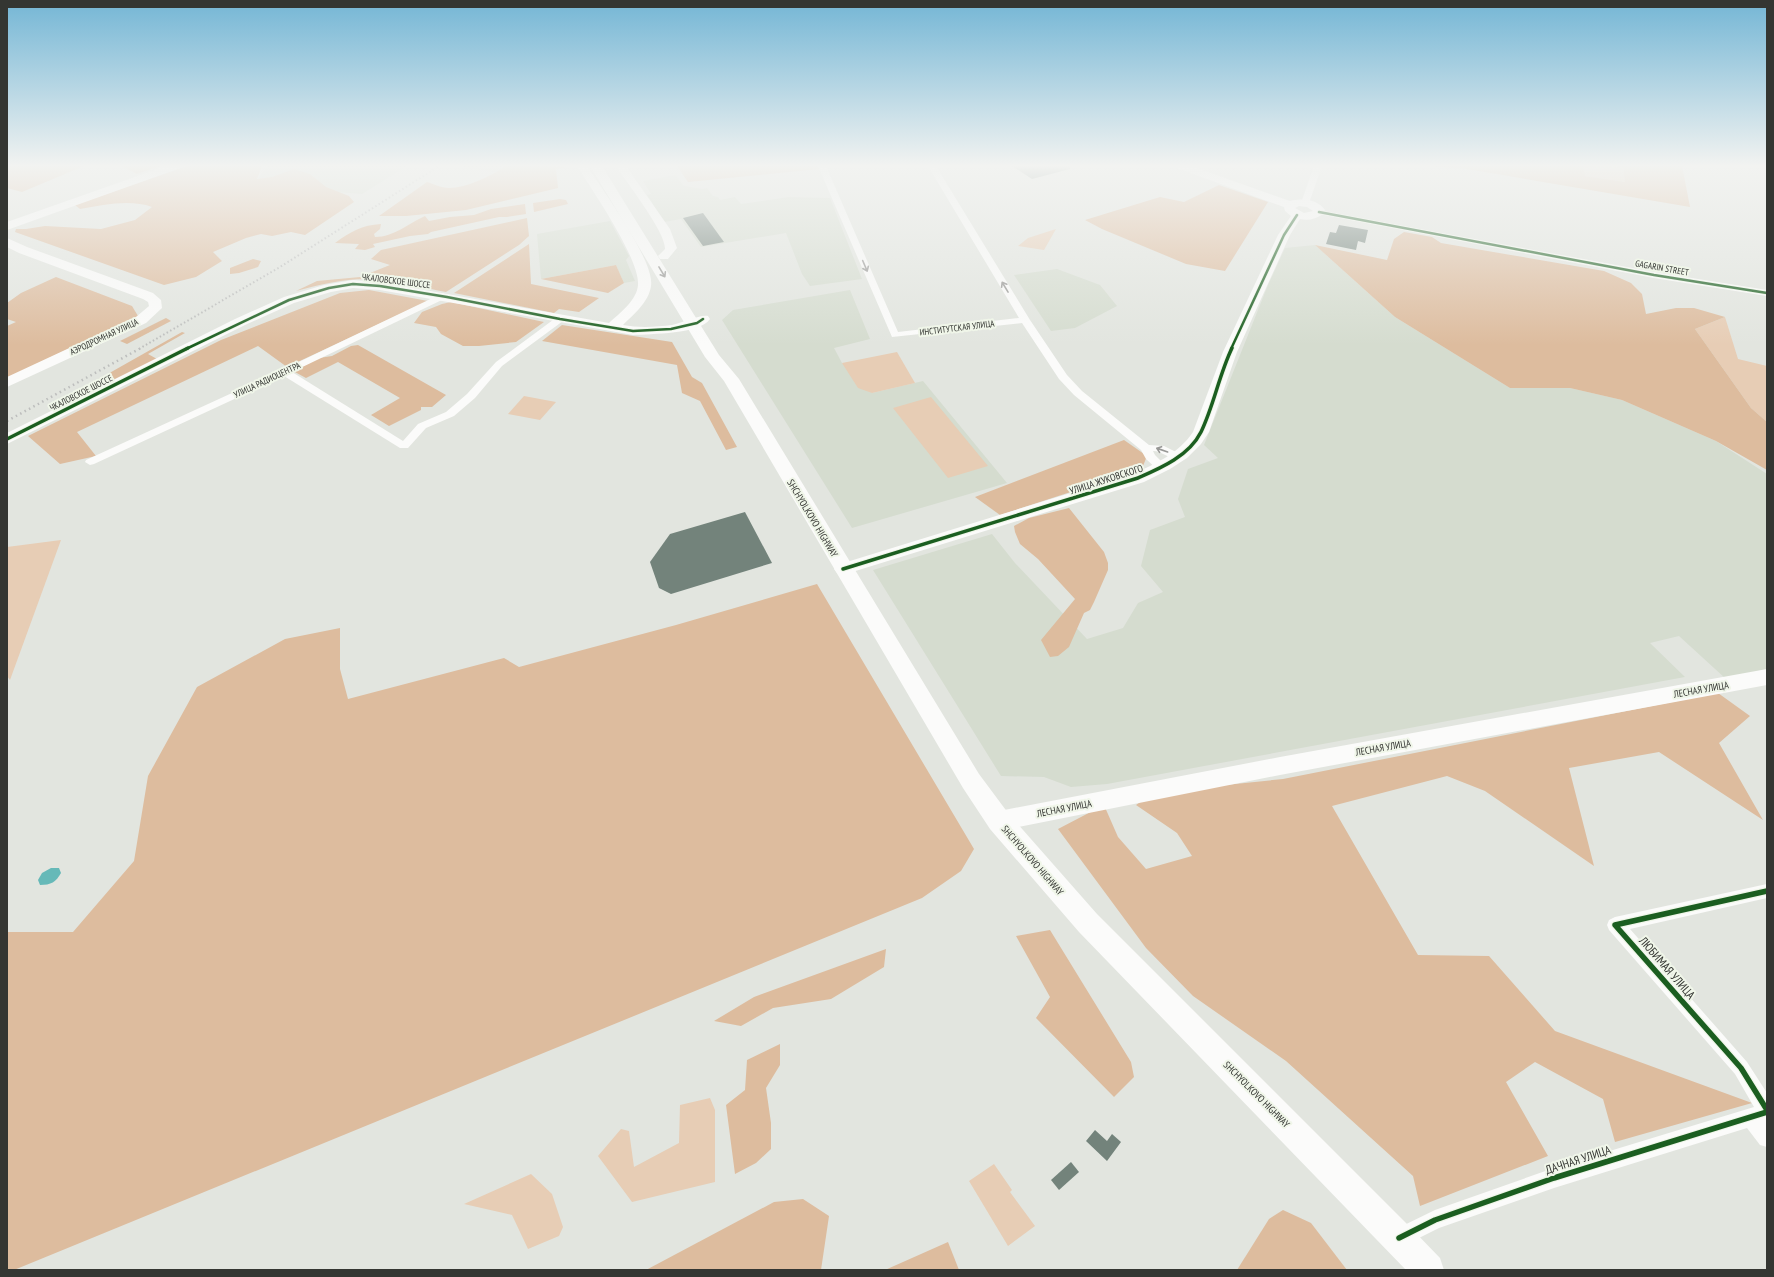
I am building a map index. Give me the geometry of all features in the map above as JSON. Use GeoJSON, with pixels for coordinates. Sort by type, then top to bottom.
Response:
{"type":"FeatureCollection","features":[{"type":"Feature","properties":{"kind":"main road","name":"SHCHYOLKOVO HIGHWAY"},"geometry":{"type":"LineString","coordinates":[[633,226],[685,311],[698,321],[702,339],[713,357],[731,378],[843,569],[971,781],[999,821],[1088,923],[1399,1238],[1428,1270]]}},
{"type":"Feature","properties":{"kind":"main road","name":"SHCHYOLKOVO HIGHWAY"},"geometry":{"type":"LineString","coordinates":[[645,226],[664,256],[698,321],[724,354],[731,378]]}},
{"type":"Feature","properties":{"kind":"street"},"geometry":{"type":"LineString","coordinates":[[618,322],[643,292],[646,280],[640,262],[619,226]]}},
{"type":"Feature","properties":{"kind":"street"},"geometry":{"type":"LineString","coordinates":[[660,226],[671,246],[670,251],[664,256]]}},
{"type":"Feature","properties":{"kind":"street","name":"ИНСТИТУТСКАЯ УЛИЦА"},"geometry":{"type":"LineString","coordinates":[[848,226],[895,335],[1025,320]]}},
{"type":"Feature","properties":{"kind":"street"},"geometry":{"type":"LineString","coordinates":[[968,226],[1025,320],[1063,377],[1078,393],[1146,448],[1150,457],[1162,468]]}},
{"type":"Feature","properties":{"kind":"street","name":"УЛИЦА ЖУКОВСКОГО"},"geometry":{"type":"LineString","coordinates":[[843,569],[1130,480],[1162,468],[1178,457],[1196,441],[1201,432],[1230,352],[1288,226]]}},
{"type":"Feature","properties":{"kind":"street","name":"GAGARIN STREET"},"geometry":{"type":"LineString","coordinates":[[1392,226],[1646,273],[1767,293]]}},
{"type":"Feature","properties":{"kind":"street","name":"АЭРОДРОМНАЯ УЛИЦА"},"geometry":{"type":"LineString","coordinates":[[7,242],[23,250],[148,296],[154,299],[156,303],[155,308],[141,320],[7,382]]}},
{"type":"Feature","properties":{"kind":"street","name":"ЧКАЛОВСКОЕ ШОССЕ"},"geometry":{"type":"LineString","coordinates":[[7,439],[240,322],[277,305],[316,291],[353,284],[369,284],[443,296],[560,319],[618,322],[633,331],[666,330],[698,321]]}},
{"type":"Feature","properties":{"kind":"street","name":"УЛИЦА РАДИОЦЕНТРА"},"geometry":{"type":"LineString","coordinates":[[90,462],[285,372],[443,296]]}},
{"type":"Feature","properties":{"kind":"street"},"geometry":{"type":"LineString","coordinates":[[666,330],[685,318],[685,311]]}},
{"type":"Feature","properties":{"kind":"street"},"geometry":{"type":"LineString","coordinates":[[285,372],[404,446],[422,426],[450,414],[471,396],[499,364],[510,354],[560,319]]}},
{"type":"Feature","properties":{"kind":"street"},"geometry":{"type":"LineString","coordinates":[[666,330],[690,332],[702,339]]}},
{"type":"Feature","properties":{"kind":"street"},"geometry":{"type":"LineString","coordinates":[[1146,448],[1160,448],[1178,457]]}},
{"type":"Feature","properties":{"kind":"street","name":"ЛЕСНАЯ УЛИЦА"},"geometry":{"type":"LineString","coordinates":[[999,821],[1280,766],[1767,677]]}},
{"type":"Feature","properties":{"kind":"street","name":"ЛЮБИМАЯ УЛИЦА"},"geometry":{"type":"LineString","coordinates":[[1761,1113],[1741,1068],[1616,925],[1767,891]]}},
{"type":"Feature","properties":{"kind":"street"},"geometry":{"type":"LineString","coordinates":[[1761,1113],[1767,1138]]}},
{"type":"Feature","properties":{"kind":"street","name":"ДАЧНАЯ УЛИЦА"},"geometry":{"type":"LineString","coordinates":[[1399,1238],[1435,1220],[1554,1178],[1761,1113]]}},
{"type":"Feature","properties":{"kind":"shaded area"},"geometry":{"type":"Polygon","coordinates":[[[45,226],[101,229],[114,226],[319,226],[305,235],[291,232],[272,236],[261,234],[246,238],[213,252],[222,261],[196,277],[164,285],[15,232],[16,229],[45,226]]]}},
{"type":"Feature","properties":{"kind":"shaded area"},"geometry":{"type":"Polygon","coordinates":[[[368,226],[381,226],[380,229],[374,234],[375,237],[389,235],[407,226],[460,226],[428,234],[410,236],[373,244],[375,247],[365,250],[355,249],[359,244],[335,243],[351,232],[368,226]]]}},
{"type":"Feature","properties":{"kind":"shaded area"},"geometry":{"type":"Polygon","coordinates":[[[492,226],[528,226],[529,236],[519,245],[446,292],[396,281],[376,279],[339,281],[296,291],[317,281],[360,277],[390,265],[371,259],[381,250],[492,226]]]}},
{"type":"Feature","properties":{"kind":"shaded area"},"geometry":{"type":"Polygon","coordinates":[[[584,226],[612,226],[629,256],[626,260],[635,281],[624,283],[616,265],[541,279],[537,234],[584,226]]]}},
{"type":"Feature","properties":{"kind":"shaded area"},"geometry":{"type":"Polygon","coordinates":[[[686,226],[841,226],[862,279],[810,286],[802,274],[786,233],[701,247],[686,226]]]}},
{"type":"Feature","properties":{"kind":"shaded area"},"geometry":{"type":"Polygon","coordinates":[[[1096,226],[1253,226],[1225,271],[1186,264],[1096,226]]]}},
{"type":"Feature","properties":{"kind":"shaded area"},"geometry":{"type":"Polygon","coordinates":[[[1056,229],[1044,250],[1018,246],[1028,238],[1056,229]]]}},
{"type":"Feature","properties":{"kind":"shaded area"},"geometry":{"type":"Polygon","coordinates":[[[1404,232],[1432,237],[1441,243],[1604,271],[1631,283],[1642,294],[1646,314],[1676,308],[1694,308],[1725,317],[1695,329],[1751,408],[1767,422],[1767,470],[1716,441],[1622,400],[1570,388],[1510,388],[1395,317],[1315,245],[1387,260],[1394,239],[1404,232]]]}},
{"type":"Feature","properties":{"kind":"shaded area"},"geometry":{"type":"Polygon","coordinates":[[[529,244],[531,284],[599,298],[579,312],[559,309],[554,313],[454,293],[529,244]]]}},
{"type":"Feature","properties":{"kind":"shaded area"},"geometry":{"type":"Polygon","coordinates":[[[1315,245],[1395,317],[1510,388],[1570,388],[1622,400],[1716,441],[1767,474],[1767,669],[1726,679],[1679,636],[1650,643],[1685,677],[1107,784],[1071,787],[1044,777],[1001,776],[873,570],[992,534],[1015,563],[1087,639],[1123,628],[1138,603],[1163,592],[1141,566],[1150,530],[1185,517],[1178,499],[1188,469],[1218,458],[1204,445],[1268,285],[1285,248],[1315,245]]]}},
{"type":"Feature","properties":{"kind":"shaded area"},"geometry":{"type":"Polygon","coordinates":[[[253,259],[261,261],[258,267],[239,273],[230,274],[230,268],[253,259]]]}},
{"type":"Feature","properties":{"kind":"shaded area"},"geometry":{"type":"Polygon","coordinates":[[[616,265],[624,283],[608,293],[541,279],[616,265]]]}},
{"type":"Feature","properties":{"kind":"shaded area"},"geometry":{"type":"Polygon","coordinates":[[[1057,269],[1100,285],[1117,306],[1075,328],[1051,331],[1014,275],[1057,269]]]}},
{"type":"Feature","properties":{"kind":"shaded area"},"geometry":{"type":"Polygon","coordinates":[[[56,277],[132,306],[138,316],[7,378],[7,326],[16,322],[7,319],[7,303],[21,293],[56,277]]]}},
{"type":"Feature","properties":{"kind":"shaded area"},"geometry":{"type":"Polygon","coordinates":[[[369,290],[428,301],[287,367],[258,346],[77,432],[96,456],[60,464],[28,436],[221,340],[340,293],[369,290]]]}},
{"type":"Feature","properties":{"kind":"shaded area"},"geometry":{"type":"Polygon","coordinates":[[[850,290],[870,339],[834,348],[842,363],[872,393],[923,381],[1007,483],[852,528],[722,320],[733,310],[850,290]]]}},
{"type":"Feature","properties":{"kind":"shaded area"},"geometry":{"type":"Polygon","coordinates":[[[451,302],[544,322],[516,342],[479,346],[463,346],[441,334],[436,327],[414,323],[422,312],[451,302]]]}},
{"type":"Feature","properties":{"kind":"shaded area"},"geometry":{"type":"Polygon","coordinates":[[[1725,317],[1738,359],[1767,366],[1767,422],[1751,408],[1695,329],[1725,317]]]}},
{"type":"Feature","properties":{"kind":"shaded area"},"geometry":{"type":"Polygon","coordinates":[[[166,318],[171,321],[127,344],[120,341],[166,318]]]}},
{"type":"Feature","properties":{"kind":"shaded area"},"geometry":{"type":"Polygon","coordinates":[[[562,325],[672,342],[692,377],[702,383],[737,447],[726,450],[700,401],[682,393],[677,365],[542,341],[562,325]]]}},
{"type":"Feature","properties":{"kind":"shaded area"},"geometry":{"type":"Polygon","coordinates":[[[182,332],[185,333],[148,354],[157,359],[100,388],[90,384],[182,332]]]}},
{"type":"Feature","properties":{"kind":"shaded area"},"geometry":{"type":"Polygon","coordinates":[[[358,345],[446,395],[432,407],[421,407],[421,410],[389,426],[371,415],[400,398],[338,362],[306,378],[293,371],[319,358],[332,356],[351,346],[358,345]]]}},
{"type":"Feature","properties":{"kind":"shaded area"},"geometry":{"type":"Polygon","coordinates":[[[897,352],[915,383],[872,393],[858,388],[842,363],[897,352]]]}},
{"type":"Feature","properties":{"kind":"shaded area"},"geometry":{"type":"Polygon","coordinates":[[[524,396],[556,402],[540,420],[508,414],[524,396]]]}},
{"type":"Feature","properties":{"kind":"shaded area"},"geometry":{"type":"Polygon","coordinates":[[[931,397],[988,466],[948,478],[893,408],[931,397]]]}},
{"type":"Feature","properties":{"kind":"shaded area"},"geometry":{"type":"Polygon","coordinates":[[[1124,440],[1147,456],[1143,466],[1123,475],[1000,515],[975,497],[1124,440]]]}},
{"type":"Feature","properties":{"kind":"shaded area"},"geometry":{"type":"Polygon","coordinates":[[[1069,508],[1104,552],[1108,563],[1108,570],[1090,610],[1084,613],[1069,647],[1058,656],[1050,657],[1041,640],[1075,599],[1038,559],[1020,544],[1014,526],[1029,518],[1069,508]]]}},
{"type":"Feature","properties":{"kind":"shaded area"},"geometry":{"type":"Polygon","coordinates":[[[61,540],[10,680],[7,676],[7,547],[61,540]]]}},
{"type":"Feature","properties":{"kind":"shaded area"},"geometry":{"type":"Polygon","coordinates":[[[817,584],[974,849],[961,871],[922,898],[14,1270],[7,1270],[7,932],[73,932],[134,861],[148,776],[197,687],[285,639],[340,628],[340,669],[348,699],[504,658],[519,667],[676,625],[817,584]]]}},
{"type":"Feature","properties":{"kind":"shaded area"},"geometry":{"type":"Polygon","coordinates":[[[1718,693],[1750,716],[1719,743],[1763,820],[1659,752],[1569,768],[1594,866],[1485,791],[1447,776],[1332,806],[1418,955],[1489,956],[1555,1031],[1752,1103],[1615,1142],[1603,1099],[1535,1062],[1506,1082],[1548,1156],[1420,1206],[1413,1176],[1286,1061],[1193,996],[1146,948],[1058,829],[1104,805],[1118,837],[1146,869],[1192,856],[1177,833],[1136,805],[1143,800],[1186,789],[1283,779],[1718,693]]]}},
{"type":"Feature","properties":{"kind":"shaded area"},"geometry":{"type":"Polygon","coordinates":[[[1050,930],[1131,1062],[1134,1077],[1114,1097],[1036,1018],[1050,997],[1016,936],[1050,930]]]}},
{"type":"Feature","properties":{"kind":"shaded area"},"geometry":{"type":"Polygon","coordinates":[[[886,949],[884,967],[831,999],[773,1008],[741,1026],[714,1021],[754,997],[886,949]]]}},
{"type":"Feature","properties":{"kind":"shaded area"},"geometry":{"type":"Polygon","coordinates":[[[780,1044],[780,1065],[766,1088],[771,1123],[771,1149],[756,1163],[735,1174],[726,1105],[745,1090],[747,1060],[780,1044]]]}},
{"type":"Feature","properties":{"kind":"shaded area"},"geometry":{"type":"Polygon","coordinates":[[[710,1098],[715,1110],[715,1182],[632,1202],[598,1156],[621,1129],[629,1131],[634,1167],[679,1143],[680,1105],[710,1098]]]}},
{"type":"Feature","properties":{"kind":"shaded area"},"geometry":{"type":"Polygon","coordinates":[[[994,1164],[1012,1190],[1010,1192],[1035,1226],[1008,1246],[969,1181],[994,1164]]]}},
{"type":"Feature","properties":{"kind":"shaded area"},"geometry":{"type":"Polygon","coordinates":[[[531,1174],[552,1194],[563,1227],[559,1236],[528,1249],[512,1215],[464,1204],[531,1174]]]}},
{"type":"Feature","properties":{"kind":"shaded area"},"geometry":{"type":"Polygon","coordinates":[[[803,1199],[829,1216],[821,1270],[646,1270],[774,1202],[803,1199]]]}},
{"type":"Feature","properties":{"kind":"shaded area"},"geometry":{"type":"Polygon","coordinates":[[[1283,1210],[1311,1223],[1347,1270],[1237,1270],[1269,1219],[1283,1210]]]}},
{"type":"Feature","properties":{"kind":"shaded area"},"geometry":{"type":"Polygon","coordinates":[[[948,1242],[959,1270],[885,1270],[948,1242]]]}},
{"type":"Feature","properties":{"kind":"water"},"geometry":{"type":"Polygon","coordinates":[[[51,868],[59,868],[61,873],[55,881],[40,885],[38,880],[42,873],[51,868]]]}},
{"type":"Feature","properties":{"kind":"building"},"geometry":{"type":"Polygon","coordinates":[[[688,226],[712,226],[724,242],[703,246],[688,226]]]}},
{"type":"Feature","properties":{"kind":"building"},"geometry":{"type":"Polygon","coordinates":[[[1339,226],[1368,230],[1365,243],[1358,241],[1356,250],[1326,244],[1330,232],[1336,233],[1339,226]]]}},
{"type":"Feature","properties":{"kind":"building"},"geometry":{"type":"Polygon","coordinates":[[[745,512],[772,563],[671,594],[659,588],[650,562],[670,534],[745,512]]]}},
{"type":"Feature","properties":{"kind":"building"},"geometry":{"type":"Polygon","coordinates":[[[1095,1130],[1107,1141],[1112,1134],[1121,1142],[1107,1161],[1086,1141],[1095,1130]]]}},
{"type":"Feature","properties":{"kind":"building"},"geometry":{"type":"Polygon","coordinates":[[[1071,1162],[1079,1172],[1059,1190],[1051,1180],[1071,1162]]]}},
{"type":"Feature","properties":{"kind":"railway"},"geometry":{"type":"LineString","coordinates":[[139,349],[280,267],[345,226]]}},
{"type":"Feature","properties":{"kind":"railway"},"geometry":{"type":"LineString","coordinates":[[7,421],[141,348]]}},
{"type":"Feature","properties":{"kind":"cycle path"},"geometry":{"type":"LineString","coordinates":[[843,569],[1138,478],[1165,465],[1189,448],[1201,432],[1230,352],[1284,235],[1290,226]]}},
{"type":"Feature","properties":{"kind":"cycle path"},"geometry":{"type":"LineString","coordinates":[[1391,226],[1654,275],[1767,293]]}},
{"type":"Feature","properties":{"kind":"cycle path"},"geometry":{"type":"LineString","coordinates":[[7,439],[240,322],[289,300],[329,288],[353,284],[380,286],[633,331],[671,329],[697,323],[703,319]]}},
{"type":"Feature","properties":{"kind":"cycle path"},"geometry":{"type":"LineString","coordinates":[[1767,891],[1615,925],[1741,1068],[1767,1110]]}},
{"type":"Feature","properties":{"kind":"cycle path"},"geometry":{"type":"LineString","coordinates":[[1399,1238],[1435,1220],[1554,1178],[1767,1112]]}}]}
